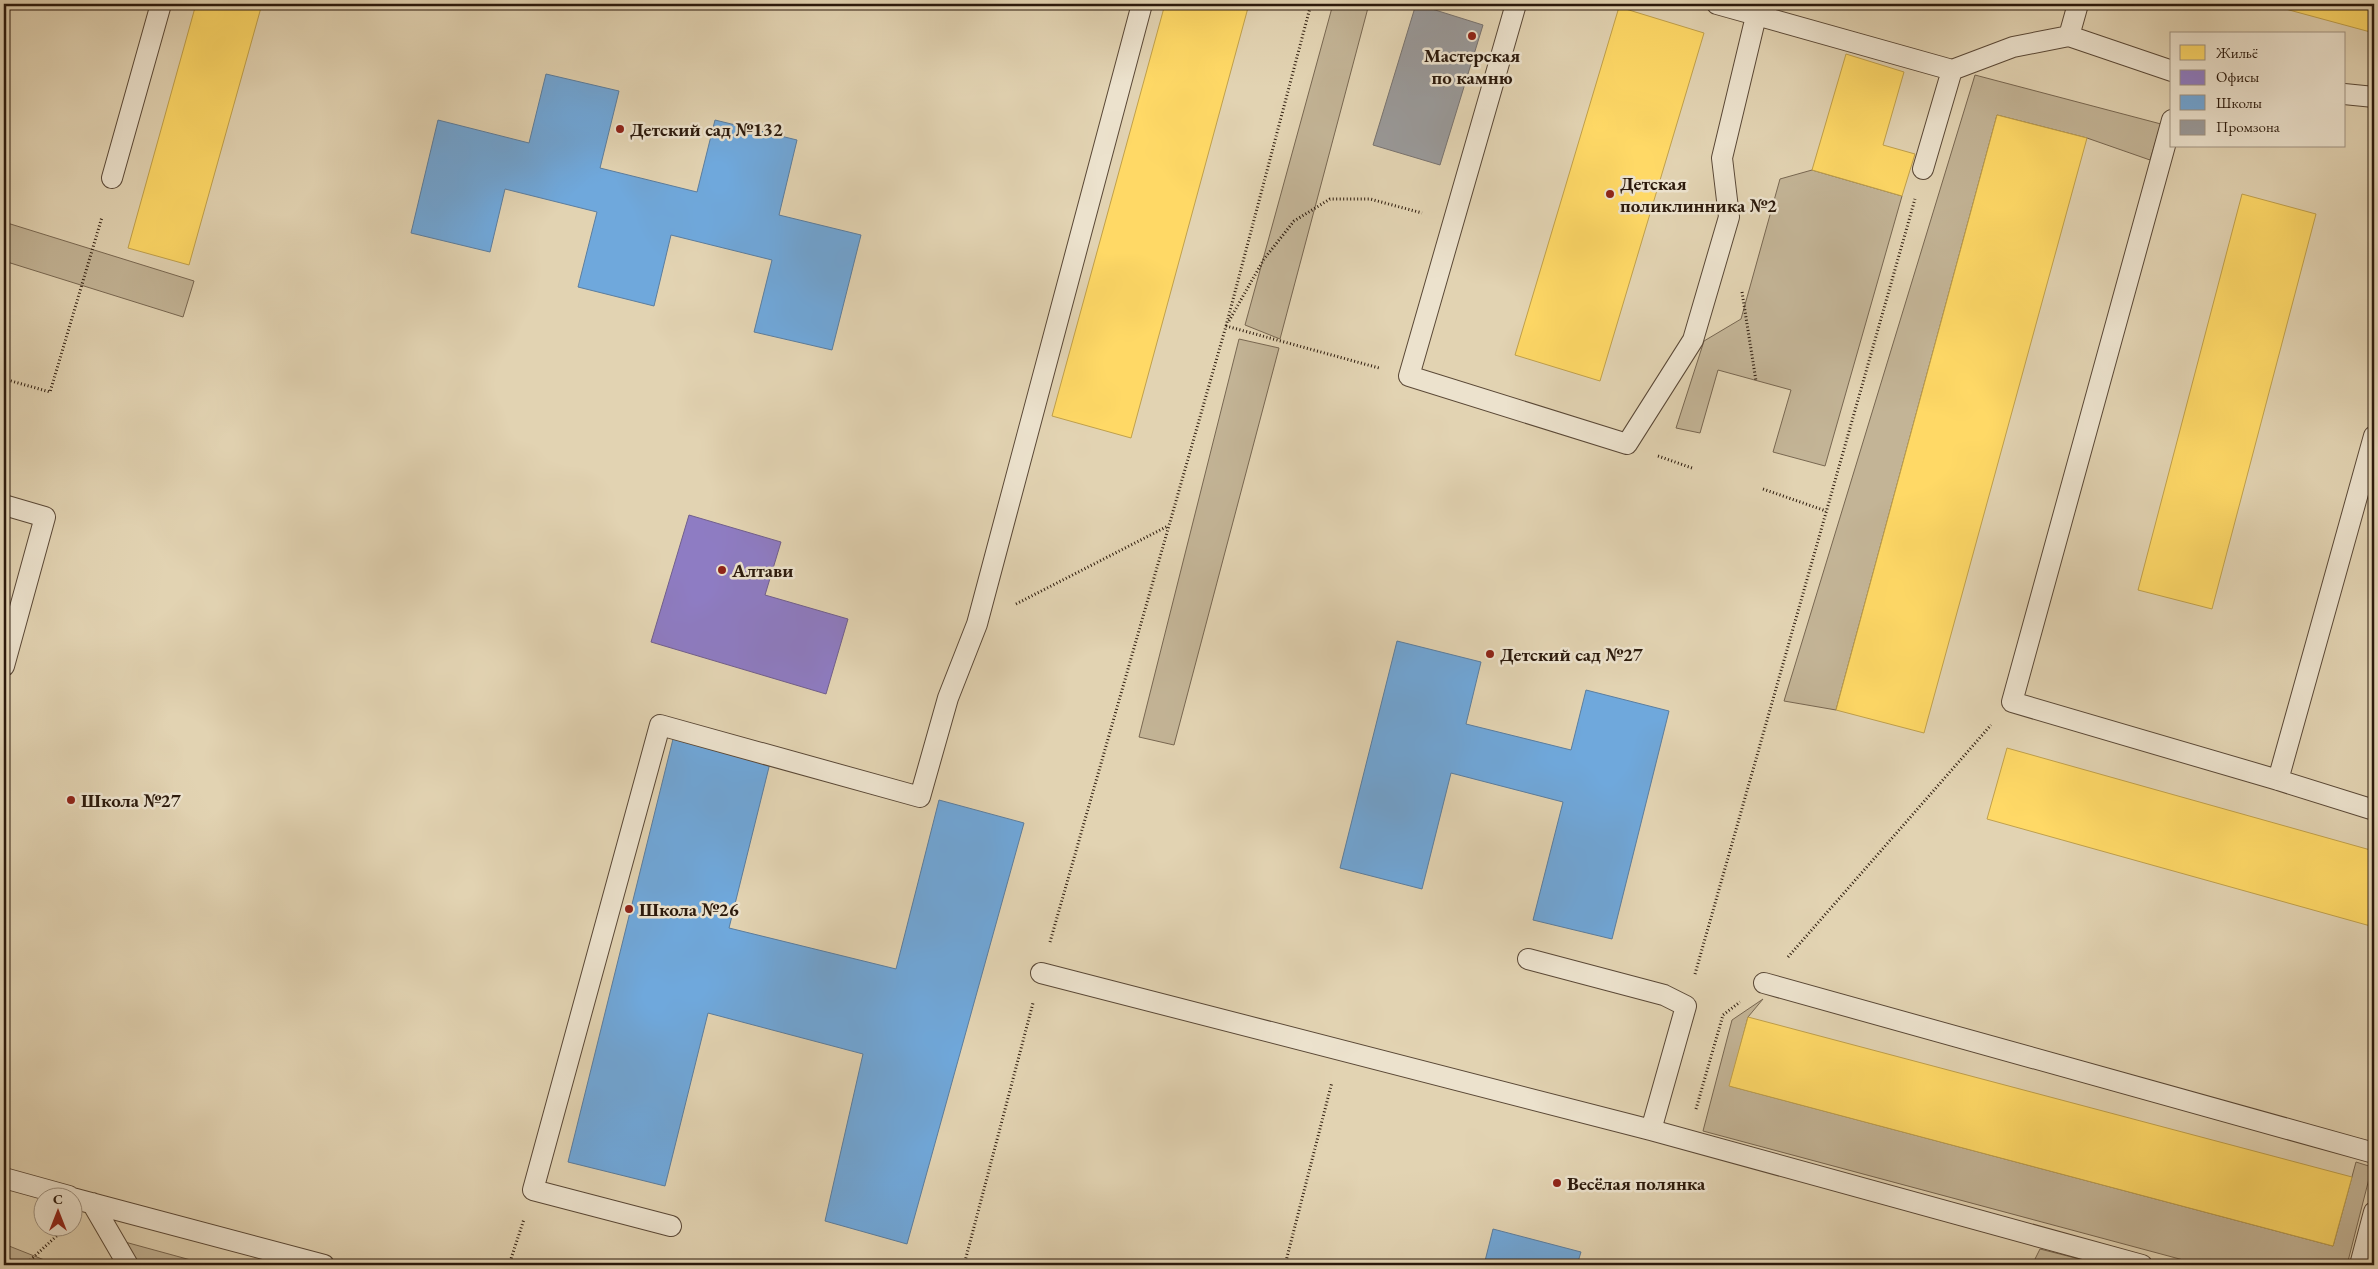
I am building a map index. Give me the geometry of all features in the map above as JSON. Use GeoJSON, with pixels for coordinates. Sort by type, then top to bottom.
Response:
{"type":"FeatureCollection","features":[{"type":"Feature","properties":{"kind":"lane"},"geometry":{"type":"LineString","coordinates":[[112,178],[161,4]]}},
{"type":"Feature","properties":{"kind":"lane"},"geometry":{"type":"LineString","coordinates":[[671,1226],[533,1190],[660,725],[920,797],[948,698],[978,624],[1142,4]]}},
{"type":"Feature","properties":{"kind":"lane"},"geometry":{"type":"LineString","coordinates":[[1516,4],[1408,376],[1627,444],[1693,340],[1729,217],[1722,158],[1756,16]]}},
{"type":"Feature","properties":{"kind":"lane"},"geometry":{"type":"LineString","coordinates":[[1717,4],[1952,70],[2013,47],[2069,36],[2170,70]]}},
{"type":"Feature","properties":{"kind":"lane"},"geometry":{"type":"LineString","coordinates":[[2069,36],[2078,4]]}},
{"type":"Feature","properties":{"kind":"lane"},"geometry":{"type":"LineString","coordinates":[[1923,169],[1952,70]]}},
{"type":"Feature","properties":{"kind":"lane"},"geometry":{"type":"LineString","coordinates":[[2346,94],[2374,98]]}},
{"type":"Feature","properties":{"kind":"lane"},"geometry":{"type":"LineString","coordinates":[[2170,127],[2012,702],[2374,810]]}},
{"type":"Feature","properties":{"kind":"lane"},"geometry":{"type":"LineString","coordinates":[[2278,780],[2374,436]]}},
{"type":"Feature","properties":{"kind":"lane"},"geometry":{"type":"LineString","coordinates":[[4,505],[45,517],[4,666]]}},
{"type":"Feature","properties":{"kind":"lane"},"geometry":{"type":"LineString","coordinates":[[1528,959],[1664,995],[1686,1006],[1652,1130]]}},
{"type":"Feature","properties":{"kind":"lane"},"geometry":{"type":"LineString","coordinates":[[1041,973],[1340,1048],[1652,1130],[2142,1265]]}},
{"type":"Feature","properties":{"kind":"lane"},"geometry":{"type":"LineString","coordinates":[[1764,983],[2374,1153]]}},
{"type":"Feature","properties":{"kind":"lane"},"geometry":{"type":"LineString","coordinates":[[4,1178],[33,1186]]}},
{"type":"Feature","properties":{"kind":"lane"},"geometry":{"type":"LineString","coordinates":[[82,1200],[324,1265]]}},
{"type":"Feature","properties":{"kind":"lane"},"geometry":{"type":"LineString","coordinates":[[92,1203],[128,1265]]}},
{"type":"Feature","properties":{"kind":"lane"},"geometry":{"type":"LineString","coordinates":[[2360,1265],[2374,1212]]}},
{"type":"Feature","properties":{"kind":"path"},"geometry":{"type":"LineString","coordinates":[[964,1265],[1041,973],[1226,326],[1312,4]]}},
{"type":"Feature","properties":{"kind":"path"},"geometry":{"type":"LineString","coordinates":[[1686,1006],[1923,169]]}},
{"type":"Feature","properties":{"kind":"path"},"geometry":{"type":"LineString","coordinates":[[1226,326],[1264,259],[1294,221],[1330,198],[1370,198],[1452,221]]}},
{"type":"Feature","properties":{"kind":"path"},"geometry":{"type":"LineString","coordinates":[[4,379],[50,392],[102,217]]}},
{"type":"Feature","properties":{"kind":"path"},"geometry":{"type":"LineString","coordinates":[[1740,284],[1756,380]]}},
{"type":"Feature","properties":{"kind":"path"},"geometry":{"type":"LineString","coordinates":[[1226,326],[1408,376]]}},
{"type":"Feature","properties":{"kind":"path"},"geometry":{"type":"LineString","coordinates":[[1763,489],[1826,511]]}},
{"type":"Feature","properties":{"kind":"path"},"geometry":{"type":"LineString","coordinates":[[978,624],[1168,526]]}},
{"type":"Feature","properties":{"kind":"path"},"geometry":{"type":"LineString","coordinates":[[1687,1140],[1723,1016],[1764,983],[2012,702]]}},
{"type":"Feature","properties":{"kind":"path"},"geometry":{"type":"LineString","coordinates":[[1285,1265],[1340,1048]]}},
{"type":"Feature","properties":{"kind":"path"},"geometry":{"type":"LineString","coordinates":[[509,1265],[533,1190]]}},
{"type":"Feature","properties":{"kind":"path"},"geometry":{"type":"LineString","coordinates":[[25,1265],[56,1236]]}},
{"type":"Feature","properties":{"kind":"shaded area"},"geometry":{"type":"Polygon","coordinates":[[[1333,4],[1369,4],[1280,339],[1245,325],[1333,4]]]}},
{"type":"Feature","properties":{"kind":"shaded area"},"geometry":{"type":"Polygon","coordinates":[[[1975,75],[2161,124],[2150,160],[2087,138],[1997,115],[1836,710],[1784,701],[1975,75]]]}},
{"type":"Feature","properties":{"kind":"shaded area"},"geometry":{"type":"Polygon","coordinates":[[[1812,170],[1902,196],[1825,466],[1773,452],[1791,390],[1718,370],[1700,433],[1676,428],[1704,341],[1741,319],[1780,179],[1812,170]]]}},
{"type":"Feature","properties":{"kind":"shaded area"},"geometry":{"type":"Polygon","coordinates":[[[4,222],[194,281],[183,317],[4,261],[4,222]]]}},
{"type":"Feature","properties":{"kind":"shaded area"},"geometry":{"type":"Polygon","coordinates":[[[1239,339],[1279,348],[1174,745],[1139,737],[1239,339]]]}},
{"type":"Feature","properties":{"kind":"shaded area"},"geometry":{"type":"Polygon","coordinates":[[[1763,999],[1748,1017],[1730,1086],[2333,1246],[2356,1162],[2372,1167],[2347,1265],[2202,1265],[1703,1131],[1732,1020],[1763,999]]]}},
{"type":"Feature","properties":{"kind":"shaded area"},"geometry":{"type":"Polygon","coordinates":[[[114,1239],[209,1265],[128,1265],[114,1239]]]}},
{"type":"Feature","properties":{"kind":"shaded area"},"geometry":{"type":"Polygon","coordinates":[[[4,1244],[57,1265],[4,1265],[4,1244]]]}},
{"type":"Feature","properties":{"kind":"shaded area"},"geometry":{"type":"Polygon","coordinates":[[[2040,1249],[2103,1265],[2032,1265],[2040,1249]]]}},
{"type":"Feature","properties":{"kind":"building: Жильё"},"geometry":{"type":"Polygon","coordinates":[[[196,4],[262,4],[189,265],[128,248],[196,4]]]}},
{"type":"Feature","properties":{"kind":"building: Жильё"},"geometry":{"type":"Polygon","coordinates":[[[1165,4],[1249,4],[1131,438],[1052,416],[1165,4]]]}},
{"type":"Feature","properties":{"kind":"building: Жильё"},"geometry":{"type":"Polygon","coordinates":[[[2267,4],[2374,4],[2374,33],[2267,4]]]}},
{"type":"Feature","properties":{"kind":"building: Жильё","name":"Детская поликлинника №2"},"geometry":{"type":"Polygon","coordinates":[[[1619,7],[1704,33],[1600,381],[1515,355],[1619,7]]]}},
{"type":"Feature","properties":{"kind":"building: Жильё"},"geometry":{"type":"Polygon","coordinates":[[[1846,54],[1904,72],[1883,145],[1915,154],[1902,196],[1812,170],[1846,54]]]}},
{"type":"Feature","properties":{"kind":"building: Жильё"},"geometry":{"type":"Polygon","coordinates":[[[1997,115],[2087,138],[1924,733],[1836,710],[1997,115]]]}},
{"type":"Feature","properties":{"kind":"building: Жильё"},"geometry":{"type":"Polygon","coordinates":[[[2242,194],[2316,214],[2212,609],[2138,590],[2242,194]]]}},
{"type":"Feature","properties":{"kind":"building: Жильё"},"geometry":{"type":"Polygon","coordinates":[[[2007,748],[2374,851],[2374,927],[1987,819],[2007,748]]]}},
{"type":"Feature","properties":{"kind":"building: Жильё"},"geometry":{"type":"Polygon","coordinates":[[[1748,1017],[2352,1177],[2333,1246],[1729,1086],[1748,1017]]]}},
{"type":"Feature","properties":{"kind":"building: Офисы"},"geometry":{"type":"Polygon","coordinates":[[[689,515],[781,542],[765,595],[848,619],[826,694],[651,642],[689,515]]]}},
{"type":"Feature","properties":{"kind":"building: Школы"},"geometry":{"type":"Polygon","coordinates":[[[546,74],[619,91],[600,168],[697,192],[715,120],[797,140],[779,215],[861,235],[832,350],[754,332],[772,260],[671,235],[654,306],[578,287],[597,212],[505,189],[490,252],[411,233],[438,120],[529,143],[546,74]]]}},
{"type":"Feature","properties":{"kind":"building: Школы"},"geometry":{"type":"Polygon","coordinates":[[[1397,641],[1481,662],[1466,724],[1571,750],[1586,690],[1669,711],[1612,939],[1533,920],[1563,802],[1451,773],[1422,889],[1340,868],[1397,641]]]}},
{"type":"Feature","properties":{"kind":"building: Школы"},"geometry":{"type":"Polygon","coordinates":[[[673,739],[770,763],[729,928],[896,969],[939,800],[1024,823],[907,1244],[825,1221],[863,1054],[708,1013],[665,1186],[568,1162],[673,739]]]}},
{"type":"Feature","properties":{"kind":"building: Школы"},"geometry":{"type":"Polygon","coordinates":[[[1493,1229],[1581,1252],[1577,1265],[1484,1265],[1493,1229]]]}},
{"type":"Feature","properties":{"kind":"building: Промзона"},"geometry":{"type":"Polygon","coordinates":[[[1416,4],[1483,25],[1440,165],[1373,145],[1416,4]]]}},
{"type":"Feature","properties":{"kind":"place","name":"Мастерская по камню"},"geometry":{"type":"Point","coordinates":[1472,36]}},
{"type":"Feature","properties":{"kind":"place","name":"Детский сад №132"},"geometry":{"type":"Point","coordinates":[620,129]}},
{"type":"Feature","properties":{"kind":"place","name":"Детская поликлинника №2"},"geometry":{"type":"Point","coordinates":[1610,194]}},
{"type":"Feature","properties":{"kind":"place","name":"Алтави"},"geometry":{"type":"Point","coordinates":[722,570]}},
{"type":"Feature","properties":{"kind":"place","name":"Детский сад №27"},"geometry":{"type":"Point","coordinates":[1490,654]}},
{"type":"Feature","properties":{"kind":"place","name":"Школа №27"},"geometry":{"type":"Point","coordinates":[71,800]}},
{"type":"Feature","properties":{"kind":"place","name":"Школа №26"},"geometry":{"type":"Point","coordinates":[629,909]}},
{"type":"Feature","properties":{"kind":"place","name":"Весёлая полянка"},"geometry":{"type":"Point","coordinates":[1557,1183]}}]}
